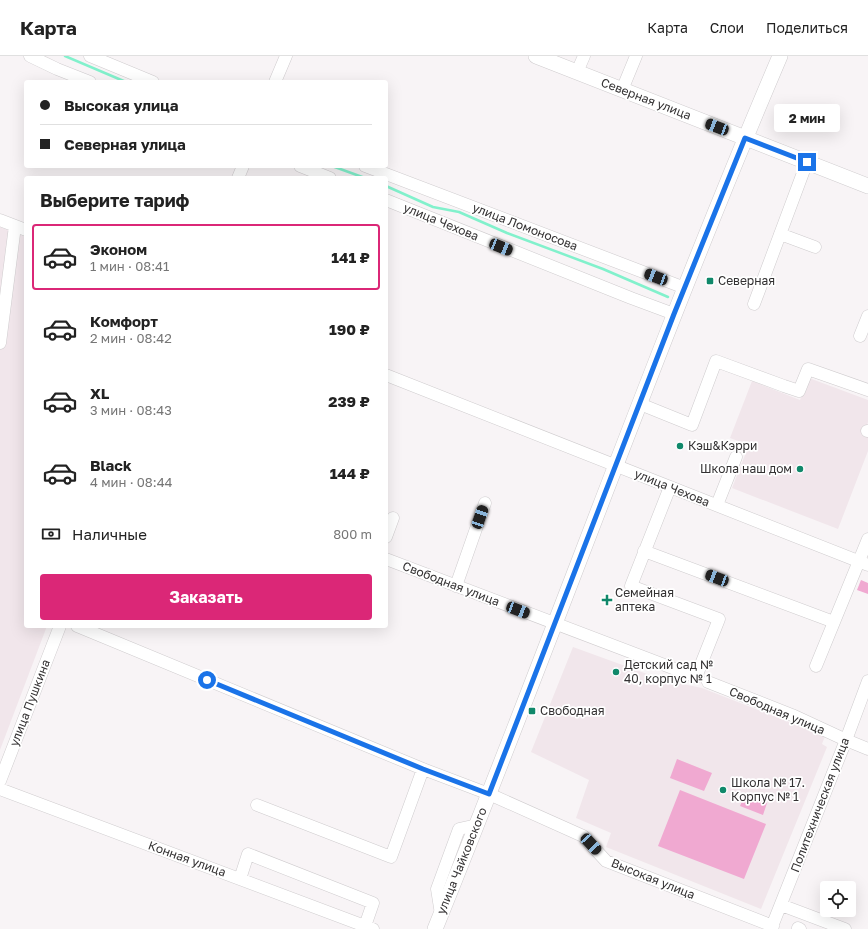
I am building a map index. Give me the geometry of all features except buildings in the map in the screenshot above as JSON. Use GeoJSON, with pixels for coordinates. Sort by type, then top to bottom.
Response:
{"type":"FeatureCollection","features":[{"type":"Feature","properties":{"kind":"main road","name":"Северная улица"},"geometry":{"type":"LineString","coordinates":[[536,56],[868,186]]}},
{"type":"Feature","properties":{"kind":"main road","name":"улица Чайковского"},"geometry":{"type":"LineString","coordinates":[[435,929],[477,825],[674,314],[745,138],[780,56]]}},
{"type":"Feature","properties":{"kind":"street"},"geometry":{"type":"LineString","coordinates":[[30,56],[85,80]]}},
{"type":"Feature","properties":{"kind":"street"},"geometry":{"type":"LineString","coordinates":[[90,56],[148,80]]}},
{"type":"Feature","properties":{"kind":"street"},"geometry":{"type":"LineString","coordinates":[[276,80],[286,56]]}},
{"type":"Feature","properties":{"kind":"street"},"geometry":{"type":"LineString","coordinates":[[577,72],[584,56]]}},
{"type":"Feature","properties":{"kind":"street"},"geometry":{"type":"LineString","coordinates":[[622,90],[636,56]]}},
{"type":"Feature","properties":{"kind":"street"},"geometry":{"type":"LineString","coordinates":[[754,304],[807,162]]}},
{"type":"Feature","properties":{"kind":"street"},"geometry":{"type":"LineString","coordinates":[[305,168],[325,176]]}},
{"type":"Feature","properties":{"kind":"street","name":"улица Ломоносова"},"geometry":{"type":"LineString","coordinates":[[370,168],[685,288]]}},
{"type":"Feature","properties":{"kind":"street","name":"улица Чехова"},"geometry":{"type":"LineString","coordinates":[[388,201],[623,296],[674,314]]}},
{"type":"Feature","properties":{"kind":"street"},"geometry":{"type":"LineString","coordinates":[[0,220],[24,229]]}},
{"type":"Feature","properties":{"kind":"street"},"geometry":{"type":"LineString","coordinates":[[0,344],[15,226]]}},
{"type":"Feature","properties":{"kind":"street"},"geometry":{"type":"LineString","coordinates":[[780,234],[815,247]]}},
{"type":"Feature","properties":{"kind":"street"},"geometry":{"type":"LineString","coordinates":[[860,336],[868,316]]}},
{"type":"Feature","properties":{"kind":"street"},"geometry":{"type":"LineString","coordinates":[[640,404],[692,425],[716,361],[799,391],[808,369],[868,390]]}},
{"type":"Feature","properties":{"kind":"street","name":"улица Чехова"},"geometry":{"type":"LineString","coordinates":[[388,376],[863,563]]}},
{"type":"Feature","properties":{"kind":"street"},"geometry":{"type":"LineString","coordinates":[[717,505],[736,457]]}},
{"type":"Feature","properties":{"kind":"street"},"geometry":{"type":"LineString","coordinates":[[670,487],[644,551],[834,622]]}},
{"type":"Feature","properties":{"kind":"street"},"geometry":{"type":"LineString","coordinates":[[456,586],[485,503]]}},
{"type":"Feature","properties":{"kind":"street"},"geometry":{"type":"LineString","coordinates":[[388,532],[393,518]]}},
{"type":"Feature","properties":{"kind":"street"},"geometry":{"type":"LineString","coordinates":[[816,666],[834,622],[863,563],[868,539]]}},
{"type":"Feature","properties":{"kind":"street","name":"Свободная улица"},"geometry":{"type":"LineString","coordinates":[[388,560],[696,677],[719,619],[631,586],[644,551]]}},
{"type":"Feature","properties":{"kind":"street","name":"улица Пушкина"},"geometry":{"type":"LineString","coordinates":[[0,781],[59,628]]}},
{"type":"Feature","properties":{"kind":"street","name":"Высокая улица"},"geometry":{"type":"LineString","coordinates":[[82,628],[423,769],[489,794],[583,836],[606,861],[772,928]]}},
{"type":"Feature","properties":{"kind":"street","name":"Политехническая улица"},"geometry":{"type":"LineString","coordinates":[[772,928],[868,681]]}},
{"type":"Feature","properties":{"kind":"street","name":"Свободная улица"},"geometry":{"type":"LineString","coordinates":[[708,682],[792,715],[868,749]]}},
{"type":"Feature","properties":{"kind":"street"},"geometry":{"type":"LineString","coordinates":[[257,805],[391,857],[423,769]]}},
{"type":"Feature","properties":{"kind":"street","name":"Конная улица"},"geometry":{"type":"LineString","coordinates":[[0,789],[369,927]]}},
{"type":"Feature","properties":{"kind":"street"},"geometry":{"type":"LineString","coordinates":[[240,879],[248,854],[373,903],[369,927]]}},
{"type":"Feature","properties":{"kind":"street"},"geometry":{"type":"LineString","coordinates":[[781,905],[845,929]]}},
{"type":"Feature","properties":{"kind":"shaded area"},"geometry":{"type":"Polygon","coordinates":[[[0,227],[24,236],[24,628],[46,628],[0,750],[0,227]]]}},
{"type":"Feature","properties":{"kind":"shaded area","name":"Школа наш дом"},"geometry":{"type":"Polygon","coordinates":[[[809,378],[868,400],[868,422],[865,431],[868,433],[868,451],[838,529],[732,488],[749,445],[730,438],[752,381],[800,400],[809,378]]]}},
{"type":"Feature","properties":{"kind":"shaded area"},"geometry":{"type":"Polygon","coordinates":[[[861,580],[868,583],[868,594],[857,590],[861,580]]]}},
{"type":"Feature","properties":{"kind":"shaded area","name":"Школа № 17. Корпус № 1"},"geometry":{"type":"Polygon","coordinates":[[[573,647],[650,675],[702,688],[825,736],[822,744],[827,747],[761,909],[606,847],[611,833],[576,818],[589,780],[531,752],[573,647]]]}},
{"type":"Feature","properties":{"kind":"shaded area"},"geometry":{"type":"Polygon","coordinates":[[[677,759],[712,773],[704,791],[670,778],[677,759]]]}},
{"type":"Feature","properties":{"kind":"shaded area"},"geometry":{"type":"Polygon","coordinates":[[[680,790],[766,824],[744,879],[658,846],[680,790]]]}},
{"type":"Feature","properties":{"kind":"shaded area"},"geometry":{"type":"Polygon","coordinates":[[[745,794],[767,803],[763,815],[740,806],[745,794]]]}},
{"type":"Feature","properties":{"kind":"waterway"},"geometry":{"type":"LineString","coordinates":[[65,56],[121,80]]}},
{"type":"Feature","properties":{"kind":"waterway"},"geometry":{"type":"LineString","coordinates":[[338,168],[360,176]]}},
{"type":"Feature","properties":{"kind":"waterway"},"geometry":{"type":"LineString","coordinates":[[388,187],[433,207],[459,212],[507,233],[603,269],[668,297]]}},
{"type":"Feature","properties":{"kind":"place","name":"Северная"},"geometry":{"type":"Point","coordinates":[710,281]}},
{"type":"Feature","properties":{"kind":"place","name":"Кэш&Кэрри"},"geometry":{"type":"Point","coordinates":[680,446]}},
{"type":"Feature","properties":{"kind":"place","name":"Школа наш дом"},"geometry":{"type":"Point","coordinates":[800,469]}},
{"type":"Feature","properties":{"kind":"place","name":"Семейная аптека"},"geometry":{"type":"Point","coordinates":[607,600]}},
{"type":"Feature","properties":{"kind":"place","name":"Детский сад № 40, корпус № 1"},"geometry":{"type":"Point","coordinates":[616,672]}},
{"type":"Feature","properties":{"kind":"place","name":"Свободная"},"geometry":{"type":"Point","coordinates":[532,711]}},
{"type":"Feature","properties":{"kind":"place","name":"Школа № 17. Корпус № 1"},"geometry":{"type":"Point","coordinates":[723,790]}},
{"type":"Feature","properties":{"kind":"route"},"geometry":{"type":"LineString","coordinates":[[207,680],[423,769],[489,794],[674,314],[745,138],[807,162]]}}]}
